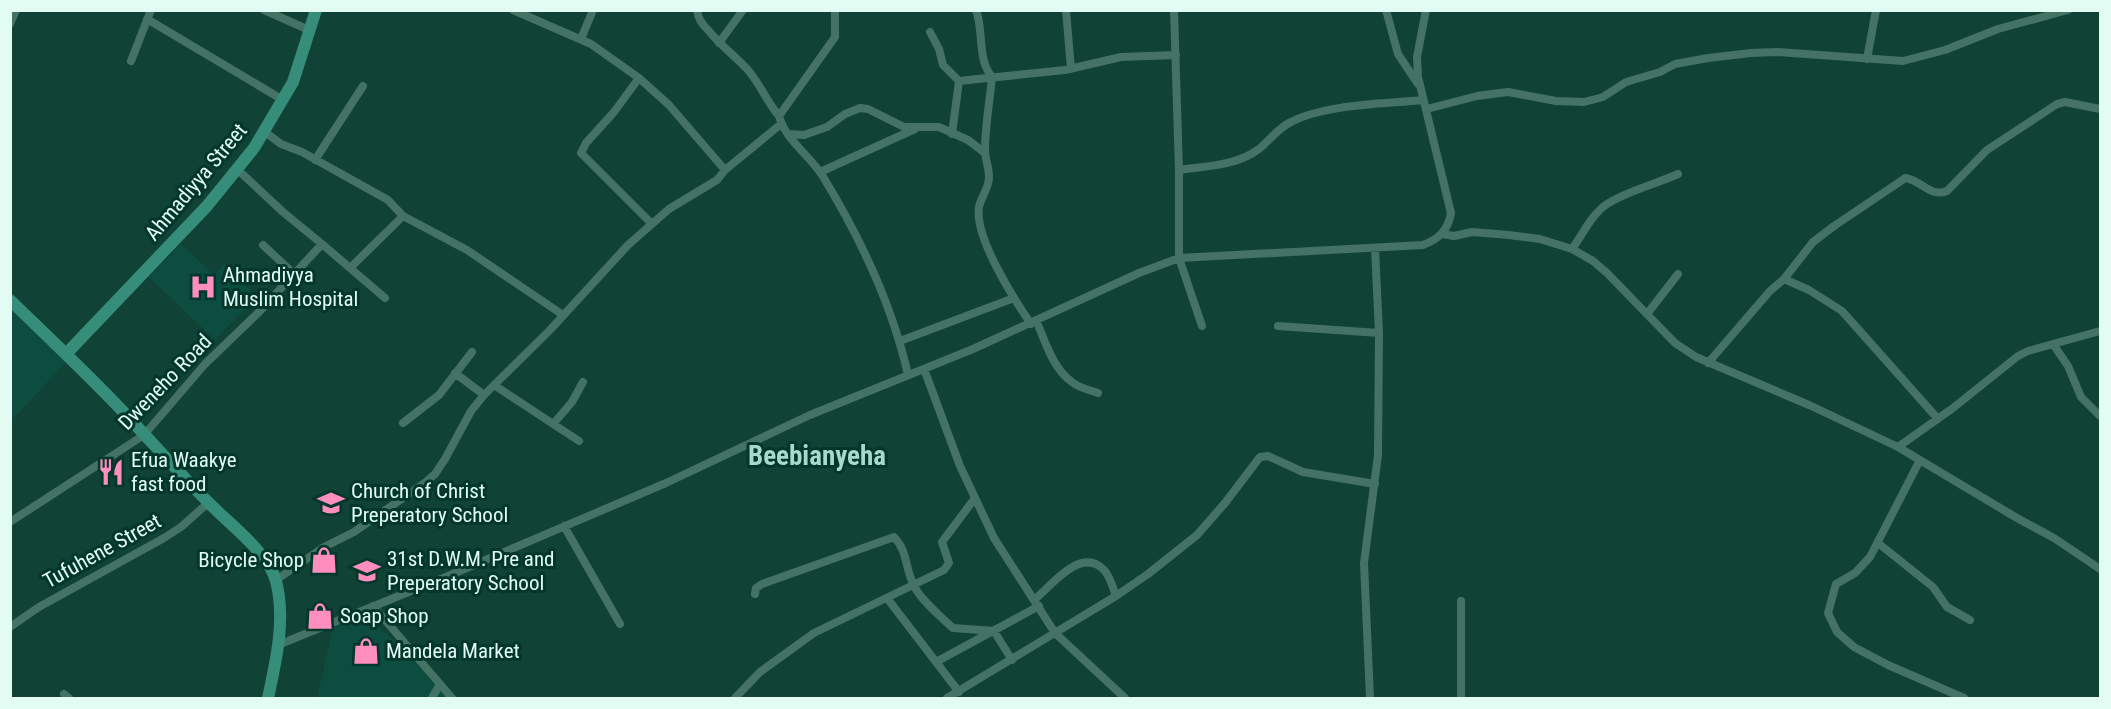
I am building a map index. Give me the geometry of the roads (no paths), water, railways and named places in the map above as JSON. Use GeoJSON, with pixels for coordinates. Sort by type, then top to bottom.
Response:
{"type":"FeatureCollection","features":[{"type":"Feature","properties":{"kind":"street"},"geometry":{"type":"LineString","coordinates":[[10,24],[16,10]]}},
{"type":"Feature","properties":{"kind":"street"},"geometry":{"type":"LineString","coordinates":[[264,10],[309,30]]}},
{"type":"Feature","properties":{"kind":"street","name":"Ahmadiyya Street"},"geometry":{"type":"LineString","coordinates":[[66,354],[238,170],[284,100],[316,10]]}},
{"type":"Feature","properties":{"kind":"street"},"geometry":{"type":"LineString","coordinates":[[513,10],[581,39],[639,78],[669,105],[725,170]]}},
{"type":"Feature","properties":{"kind":"street"},"geometry":{"type":"LineString","coordinates":[[581,39],[594,10]]}},
{"type":"Feature","properties":{"kind":"street"},"geometry":{"type":"LineString","coordinates":[[697,10],[698,17],[719,43],[747,69],[788,134],[820,172],[858,236],[900,341],[908,375]]}},
{"type":"Feature","properties":{"kind":"street"},"geometry":{"type":"LineString","coordinates":[[719,43],[743,10]]}},
{"type":"Feature","properties":{"kind":"street"},"geometry":{"type":"LineString","coordinates":[[276,580],[324,547],[354,532],[435,474],[471,411],[484,395],[628,245],[669,208],[717,180],[780,120],[836,37],[835,10]]}},
{"type":"Feature","properties":{"kind":"street"},"geometry":{"type":"LineString","coordinates":[[976,10],[980,20],[984,62],[992,77],[985,153],[989,165],[989,181],[979,208],[980,224],[992,256],[1014,298],[1033,322],[1056,364],[1074,384],[1098,393]]}},
{"type":"Feature","properties":{"kind":"street"},"geometry":{"type":"LineString","coordinates":[[1066,10],[1071,69]]}},
{"type":"Feature","properties":{"kind":"street"},"geometry":{"type":"LineString","coordinates":[[1174,10],[1179,258],[1202,326]]}},
{"type":"Feature","properties":{"kind":"street"},"geometry":{"type":"LineString","coordinates":[[1386,10],[1398,54],[1422,90]]}},
{"type":"Feature","properties":{"kind":"street"},"geometry":{"type":"LineString","coordinates":[[278,645],[666,483],[810,415],[924,369],[1139,273],[1179,258],[1423,245],[1432,242],[1448,226],[1450,213],[1418,77],[1417,57],[1426,10]]}},
{"type":"Feature","properties":{"kind":"street"},"geometry":{"type":"LineString","coordinates":[[1867,60],[1876,10]]}},
{"type":"Feature","properties":{"kind":"street"},"geometry":{"type":"LineString","coordinates":[[1427,109],[1477,96],[1508,92],[1556,101],[1584,102],[1603,97],[1626,82],[1660,72],[1675,64],[1719,57],[1778,52],[1903,61],[1945,50],[1998,29],[2068,10]]}},
{"type":"Feature","properties":{"kind":"street"},"geometry":{"type":"LineString","coordinates":[[131,61],[149,15],[284,100]]}},
{"type":"Feature","properties":{"kind":"street"},"geometry":{"type":"LineString","coordinates":[[930,32],[939,49],[943,65],[960,81]]}},
{"type":"Feature","properties":{"kind":"street"},"geometry":{"type":"LineString","coordinates":[[960,81],[1071,69],[1121,57],[1176,54]]}},
{"type":"Feature","properties":{"kind":"street"},"geometry":{"type":"LineString","coordinates":[[639,78],[621,103],[586,143],[581,153],[651,223]]}},
{"type":"Feature","properties":{"kind":"street"},"geometry":{"type":"LineString","coordinates":[[952,134],[960,81]]}},
{"type":"Feature","properties":{"kind":"street"},"geometry":{"type":"LineString","coordinates":[[315,160],[363,86]]}},
{"type":"Feature","properties":{"kind":"street"},"geometry":{"type":"LineString","coordinates":[[1179,170],[1226,164],[1244,159],[1291,122],[1329,110],[1424,100]]}},
{"type":"Feature","properties":{"kind":"street"},"geometry":{"type":"LineString","coordinates":[[1708,363],[1770,291],[1784,279],[1813,242],[1905,178],[1918,181],[1934,193],[1940,194],[1947,191],[1987,150],[2057,104],[2065,102],[2100,109]]}},
{"type":"Feature","properties":{"kind":"street"},"geometry":{"type":"LineString","coordinates":[[788,134],[804,135],[827,127],[845,114],[860,108],[868,109],[904,127],[939,127],[968,140],[985,153]]}},
{"type":"Feature","properties":{"kind":"street"},"geometry":{"type":"LineString","coordinates":[[820,172],[921,127]]}},
{"type":"Feature","properties":{"kind":"street"},"geometry":{"type":"LineString","coordinates":[[264,132],[274,140],[388,200],[403,216],[466,250],[563,315]]}},
{"type":"Feature","properties":{"kind":"street"},"geometry":{"type":"LineString","coordinates":[[238,170],[283,212],[385,298]]}},
{"type":"Feature","properties":{"kind":"street"},"geometry":{"type":"LineString","coordinates":[[1572,249],[1592,219],[1606,205],[1621,196],[1678,174]]}},
{"type":"Feature","properties":{"kind":"street"},"geometry":{"type":"LineString","coordinates":[[350,268],[403,216]]}},
{"type":"Feature","properties":{"kind":"street"},"geometry":{"type":"LineString","coordinates":[[1442,234],[1454,236],[1472,232],[1509,235],[1540,239],[1572,249],[1593,261],[1607,273],[1675,343],[1696,357],[1809,405],[1898,447],[2016,518],[2055,538],[2100,569]]}},
{"type":"Feature","properties":{"kind":"street","name":"Dweneho Road"},"geometry":{"type":"LineString","coordinates":[[10,522],[144,435],[205,364],[308,262],[322,244]]}},
{"type":"Feature","properties":{"kind":"street"},"geometry":{"type":"LineString","coordinates":[[263,245],[294,274]]}},
{"type":"Feature","properties":{"kind":"street"},"geometry":{"type":"LineString","coordinates":[[1370,699],[1364,563],[1378,455],[1379,333],[1375,248]]}},
{"type":"Feature","properties":{"kind":"street"},"geometry":{"type":"LineString","coordinates":[[1647,314],[1678,274]]}},
{"type":"Feature","properties":{"kind":"street"},"geometry":{"type":"LineString","coordinates":[[1784,279],[1819,296],[1842,312],[1938,419]]}},
{"type":"Feature","properties":{"kind":"street"},"geometry":{"type":"LineString","coordinates":[[900,341],[1014,298]]}},
{"type":"Feature","properties":{"kind":"street"},"geometry":{"type":"LineString","coordinates":[[10,300],[66,354],[208,503],[261,554],[276,580],[281,611],[278,645],[268,699]]}},
{"type":"Feature","properties":{"kind":"street"},"geometry":{"type":"LineString","coordinates":[[1278,326],[1379,333]]}},
{"type":"Feature","properties":{"kind":"street"},"geometry":{"type":"LineString","coordinates":[[1898,447],[1938,419],[2018,356],[2028,351],[2100,331]]}},
{"type":"Feature","properties":{"kind":"street"},"geometry":{"type":"LineString","coordinates":[[2053,344],[2068,366],[2080,396],[2100,416]]}},
{"type":"Feature","properties":{"kind":"street"},"geometry":{"type":"LineString","coordinates":[[403,423],[439,396],[472,352]]}},
{"type":"Feature","properties":{"kind":"street"},"geometry":{"type":"LineString","coordinates":[[924,369],[960,466],[994,537],[1055,633],[1125,699]]}},
{"type":"Feature","properties":{"kind":"street"},"geometry":{"type":"LineString","coordinates":[[455,373],[484,395]]}},
{"type":"Feature","properties":{"kind":"street"},"geometry":{"type":"LineString","coordinates":[[554,423],[572,402],[584,382]]}},
{"type":"Feature","properties":{"kind":"street"},"geometry":{"type":"LineString","coordinates":[[494,385],[579,441]]}},
{"type":"Feature","properties":{"kind":"street"},"geometry":{"type":"LineString","coordinates":[[947,699],[1148,574],[1197,535],[1260,457],[1268,456],[1303,472],[1375,484]]}},
{"type":"Feature","properties":{"kind":"street"},"geometry":{"type":"LineString","coordinates":[[1920,460],[1870,557],[1855,573],[1836,584],[1828,613],[1837,632],[1854,647],[1964,699]]}},
{"type":"Feature","properties":{"kind":"street"},"geometry":{"type":"LineString","coordinates":[[735,699],[760,672],[814,633],[914,586],[948,567],[949,563],[942,542],[975,498]]}},
{"type":"Feature","properties":{"kind":"street","name":"Tufuhene Street"},"geometry":{"type":"LineString","coordinates":[[10,627],[39,607],[164,538],[181,527],[208,503]]}},
{"type":"Feature","properties":{"kind":"street"},"geometry":{"type":"LineString","coordinates":[[564,526],[620,624]]}},
{"type":"Feature","properties":{"kind":"street"},"geometry":{"type":"LineString","coordinates":[[755,594],[756,588],[762,584],[894,537],[901,544],[914,586],[953,628],[994,630]]}},
{"type":"Feature","properties":{"kind":"street"},"geometry":{"type":"LineString","coordinates":[[1878,543],[1933,587],[1947,607],[1970,620]]}},
{"type":"Feature","properties":{"kind":"street"},"geometry":{"type":"LineString","coordinates":[[936,662],[994,630],[1036,603],[1075,565],[1085,561],[1105,571],[1116,596]]}},
{"type":"Feature","properties":{"kind":"street"},"geometry":{"type":"LineString","coordinates":[[887,597],[959,692]]}},
{"type":"Feature","properties":{"kind":"street"},"geometry":{"type":"LineString","coordinates":[[1461,601],[1461,699]]}},
{"type":"Feature","properties":{"kind":"street"},"geometry":{"type":"LineString","coordinates":[[373,606],[452,699]]}},
{"type":"Feature","properties":{"kind":"street"},"geometry":{"type":"LineString","coordinates":[[994,630],[1012,660]]}},
{"type":"Feature","properties":{"kind":"street"},"geometry":{"type":"LineString","coordinates":[[432,699],[440,684]]}},
{"type":"Feature","properties":{"kind":"place","name":"Ahmadiyya Muslim Hospital"},"geometry":{"type":"Point","coordinates":[203,287]}},
{"type":"Feature","properties":{"kind":"place","name":"Efua Waakye fast food"},"geometry":{"type":"Point","coordinates":[111,472]}},
{"type":"Feature","properties":{"kind":"place","name":"Church of Christ Preperatory School"},"geometry":{"type":"Point","coordinates":[331,503]}},
{"type":"Feature","properties":{"kind":"place","name":"Bicycle Shop"},"geometry":{"type":"Point","coordinates":[324,560]}},
{"type":"Feature","properties":{"kind":"place","name":"31st D.W.M. Pre and Preperatory School"},"geometry":{"type":"Point","coordinates":[367,571]}},
{"type":"Feature","properties":{"kind":"place","name":"Soap Shop"},"geometry":{"type":"Point","coordinates":[320,616]}},
{"type":"Feature","properties":{"kind":"place","name":"Mandela Market"},"geometry":{"type":"Point","coordinates":[366,651]}},
{"type":"Feature","properties":{"kind":"district","name":"Beebianyeha"},"geometry":{"type":"Point","coordinates":[817,456]}}]}
